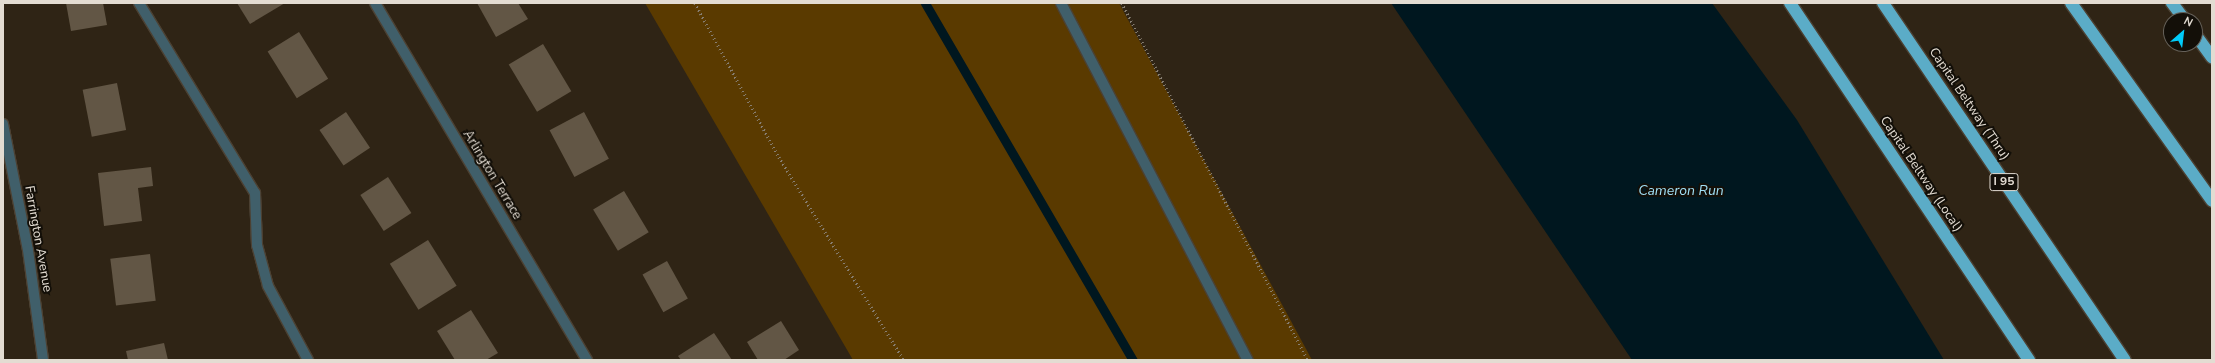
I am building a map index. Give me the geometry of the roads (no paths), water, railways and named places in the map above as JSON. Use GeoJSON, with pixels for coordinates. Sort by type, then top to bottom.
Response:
{"type":"FeatureCollection","features":[{"type":"Feature","properties":{"kind":"highway","name":"Capital Beltway (Local)"},"geometry":{"type":"LineString","coordinates":[[1790,3],[2029,360]]}},
{"type":"Feature","properties":{"kind":"highway","name":"Capital Beltway (Thru)"},"geometry":{"type":"LineString","coordinates":[[1883,3],[2125,360]]}},
{"type":"Feature","properties":{"kind":"highway"},"geometry":{"type":"LineString","coordinates":[[2071,3],[2212,207]]}},
{"type":"Feature","properties":{"kind":"highway"},"geometry":{"type":"LineString","coordinates":[[2172,3],[2179,12]]}},
{"type":"Feature","properties":{"kind":"highway"},"geometry":{"type":"LineString","coordinates":[[2203,45],[2212,57]]}},
{"type":"Feature","properties":{"kind":"highway"},"geometry":{"type":"LineString","coordinates":[[2189,172],[2212,201]]}},
{"type":"Feature","properties":{"kind":"street"},"geometry":{"type":"LineString","coordinates":[[139,3],[255,193],[257,245],[268,286],[308,360]]}},
{"type":"Feature","properties":{"kind":"street","name":"Arlington Terrace"},"geometry":{"type":"LineString","coordinates":[[374,3],[587,360]]}},
{"type":"Feature","properties":{"kind":"street"},"geometry":{"type":"LineString","coordinates":[[1061,3],[1248,360]]}},
{"type":"Feature","properties":{"kind":"street","name":"Farrington Avenue"},"geometry":{"type":"LineString","coordinates":[[3,124],[28,250],[43,360]]}},
{"type":"Feature","properties":{"kind":"water","name":"Cameron Run"},"geometry":{"type":"Polygon","coordinates":[[[1391,3],[1712,3],[1797,120],[1944,360],[1632,360],[1391,3]]]}},
{"type":"Feature","properties":{"kind":"waterway"},"geometry":{"type":"LineString","coordinates":[[925,3],[1133,360]]}}]}
